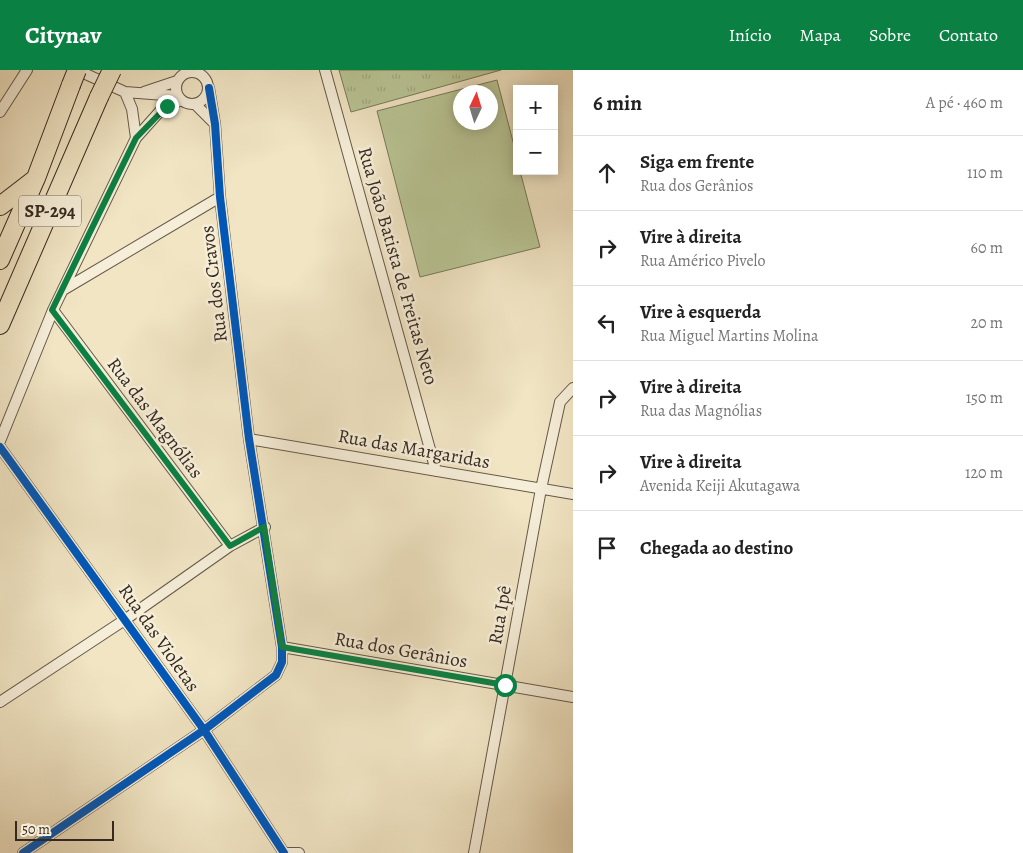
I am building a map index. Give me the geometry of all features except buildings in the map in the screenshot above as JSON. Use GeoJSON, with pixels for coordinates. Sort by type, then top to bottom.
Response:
{"type":"FeatureCollection","features":[{"type":"Feature","properties":{"kind":"highway","name":"SP-294"},"geometry":{"type":"LineString","coordinates":[[0,325],[112,70]]}},
{"type":"Feature","properties":{"kind":"highway","name":"SP-294"},"geometry":{"type":"LineString","coordinates":[[0,260],[36,178],[75,75]]}},
{"type":"Feature","properties":{"kind":"highway"},"geometry":{"type":"LineString","coordinates":[[0,206],[36,178]]}},
{"type":"Feature","properties":{"kind":"street"},"geometry":{"type":"LineString","coordinates":[[0,112],[27,70]]}},
{"type":"Feature","properties":{"kind":"street","name":"Rua João Batista de Freitas Neto"},"geometry":{"type":"LineString","coordinates":[[325,70],[436,470]]}},
{"type":"Feature","properties":{"kind":"street"},"geometry":{"type":"LineString","coordinates":[[131,93],[190,72],[196,72],[205,74],[209,88],[203,100],[195,104]]}},
{"type":"Feature","properties":{"kind":"street"},"geometry":{"type":"LineString","coordinates":[[75,75],[131,93],[179,98],[195,104],[215,124]]}},
{"type":"Feature","properties":{"kind":"street"},"geometry":{"type":"LineString","coordinates":[[179,98],[180,76]]}},
{"type":"Feature","properties":{"kind":"street","name":"Rua dos Cravos"},"geometry":{"type":"LineString","coordinates":[[204,730],[276,675],[280,668],[282,647],[249,439],[220,197],[215,124],[209,88]]}},
{"type":"Feature","properties":{"kind":"street"},"geometry":{"type":"LineString","coordinates":[[131,93],[136,138]]}},
{"type":"Feature","properties":{"kind":"street"},"geometry":{"type":"LineString","coordinates":[[0,441],[52,310],[136,138],[161,110],[179,98]]}},
{"type":"Feature","properties":{"kind":"street"},"geometry":{"type":"LineString","coordinates":[[62,290],[220,197]]}},
{"type":"Feature","properties":{"kind":"street","name":"Rua das Magnólias"},"geometry":{"type":"LineString","coordinates":[[52,310],[230,546]]}},
{"type":"Feature","properties":{"kind":"street","name":"Rua Ipê"},"geometry":{"type":"LineString","coordinates":[[474,853],[541,489],[560,402],[573,388]]}},
{"type":"Feature","properties":{"kind":"street","name":"Rua das Margaridas"},"geometry":{"type":"LineString","coordinates":[[249,439],[573,494]]}},
{"type":"Feature","properties":{"kind":"street","name":"Rua das Violetas"},"geometry":{"type":"LineString","coordinates":[[0,447],[126,619],[204,730],[285,853]]}},
{"type":"Feature","properties":{"kind":"street"},"geometry":{"type":"LineString","coordinates":[[0,702],[126,619],[230,546],[264,527]]}},
{"type":"Feature","properties":{"kind":"street","name":"Rua dos Gerânios"},"geometry":{"type":"LineString","coordinates":[[282,647],[573,697]]}},
{"type":"Feature","properties":{"kind":"street"},"geometry":{"type":"LineString","coordinates":[[23,853],[204,730]]}},
{"type":"Feature","properties":{"kind":"street"},"geometry":{"type":"LineString","coordinates":[[285,853],[298,853]]}},
{"type":"Feature","properties":{"kind":"green space"},"geometry":{"type":"Polygon","coordinates":[[[339,70],[501,70],[351,112],[339,70]]]}},
{"type":"Feature","properties":{"kind":"green space"},"geometry":{"type":"Polygon","coordinates":[[[497,80],[513,142],[513,175],[521,175],[540,247],[420,277],[377,111],[453,91],[453,130],[498,130],[498,85],[478,85],[497,80]]]}},
{"type":"Feature","properties":{"kind":"cycle path"},"geometry":{"type":"LineString","coordinates":[[23,853],[204,730],[276,675],[282,662],[282,647],[249,439],[220,197],[215,124],[209,88]]}},
{"type":"Feature","properties":{"kind":"cycle path"},"geometry":{"type":"LineString","coordinates":[[0,447],[204,730],[284,853]]}},
{"type":"Feature","properties":{"kind":"route"},"geometry":{"type":"LineString","coordinates":[[167,106],[149,122],[136,138],[52,310],[230,546],[264,527],[282,647],[505,685]]}}]}
